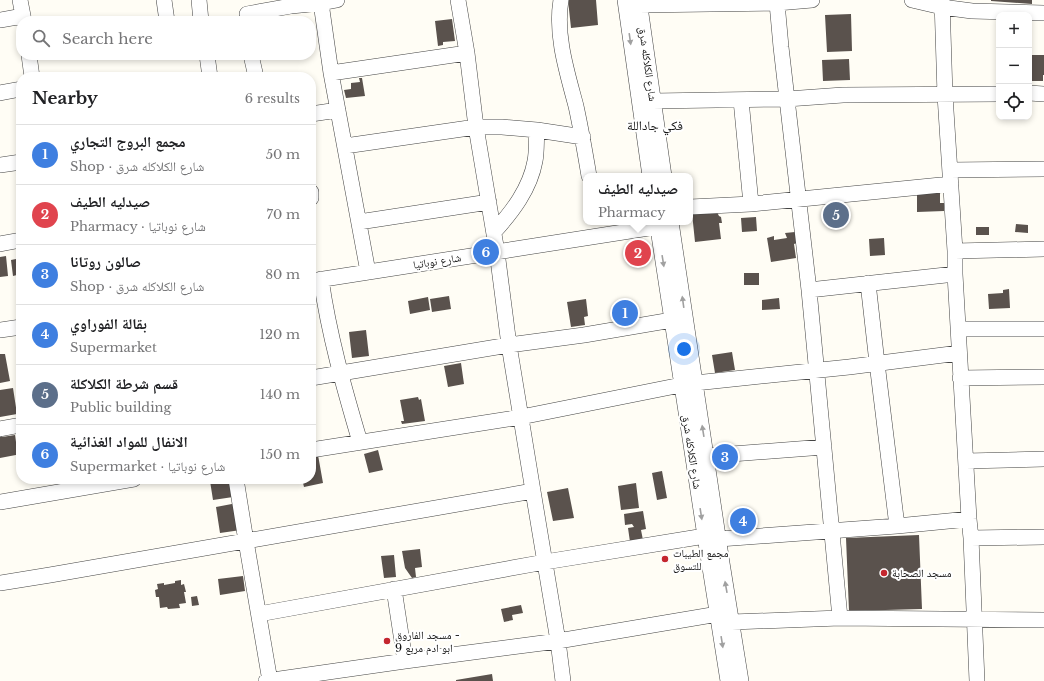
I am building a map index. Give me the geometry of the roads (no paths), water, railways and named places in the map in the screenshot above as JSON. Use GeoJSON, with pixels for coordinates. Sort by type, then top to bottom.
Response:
{"type":"FeatureCollection","features":[{"type":"Feature","properties":{"kind":"street"},"geometry":{"type":"LineString","coordinates":[[20,0],[23,16]]}},
{"type":"Feature","properties":{"kind":"street"},"geometry":{"type":"LineString","coordinates":[[164,0],[166,16]]}},
{"type":"Feature","properties":{"kind":"street"},"geometry":{"type":"LineString","coordinates":[[198,16],[199,0]]}},
{"type":"Feature","properties":{"kind":"street"},"geometry":{"type":"LineString","coordinates":[[246,12],[290,3],[321,3],[337,0]]}},
{"type":"Feature","properties":{"kind":"street"},"geometry":{"type":"LineString","coordinates":[[458,0],[467,53],[476,127],[497,252],[509,345],[564,681]]}},
{"type":"Feature","properties":{"kind":"street"},"geometry":{"type":"LineString","coordinates":[[561,0],[560,35],[564,59],[583,137],[589,173]]}},
{"type":"Feature","properties":{"kind":"street","name":"شارع الكلاكله شرق"},"geometry":{"type":"LineString","coordinates":[[625,0],[650,173]]}},
{"type":"Feature","properties":{"kind":"street"},"geometry":{"type":"LineString","coordinates":[[639,3],[777,3],[812,0]]}},
{"type":"Feature","properties":{"kind":"street"},"geometry":{"type":"LineString","coordinates":[[912,0],[942,4],[972,11],[1044,13]]}},
{"type":"Feature","properties":{"kind":"street"},"geometry":{"type":"LineString","coordinates":[[321,3],[331,73],[368,272]]}},
{"type":"Feature","properties":{"kind":"street","name":"شارع الكلاكله شرق"},"geometry":{"type":"LineString","coordinates":[[639,3],[664,173]]}},
{"type":"Feature","properties":{"kind":"street"},"geometry":{"type":"LineString","coordinates":[[777,3],[809,290],[840,618]]}},
{"type":"Feature","properties":{"kind":"street"},"geometry":{"type":"LineString","coordinates":[[942,4],[954,274],[971,538],[977,681]]}},
{"type":"Feature","properties":{"kind":"street"},"geometry":{"type":"LineString","coordinates":[[0,20],[16,19]]}},
{"type":"Feature","properties":{"kind":"street"},"geometry":{"type":"LineString","coordinates":[[331,73],[467,53]]}},
{"type":"Feature","properties":{"kind":"street"},"geometry":{"type":"LineString","coordinates":[[30,60],[31,72]]}},
{"type":"Feature","properties":{"kind":"street"},"geometry":{"type":"LineString","coordinates":[[208,60],[209,72]]}},
{"type":"Feature","properties":{"kind":"street"},"geometry":{"type":"LineString","coordinates":[[253,60],[255,72]]}},
{"type":"Feature","properties":{"kind":"street"},"geometry":{"type":"LineString","coordinates":[[0,93],[16,90]]}},
{"type":"Feature","properties":{"kind":"street"},"geometry":{"type":"LineString","coordinates":[[1032,93],[1044,94]]}},
{"type":"Feature","properties":{"kind":"street"},"geometry":{"type":"LineString","coordinates":[[653,101],[787,99],[843,95],[996,94]]}},
{"type":"Feature","properties":{"kind":"street"},"geometry":{"type":"LineString","coordinates":[[741,100],[751,204]]}},
{"type":"Feature","properties":{"kind":"street"},"geometry":{"type":"LineString","coordinates":[[316,113],[338,110]]}},
{"type":"Feature","properties":{"kind":"street"},"geometry":{"type":"LineString","coordinates":[[345,146],[476,127],[502,127],[537,130],[583,137]]}},
{"type":"Feature","properties":{"kind":"street"},"geometry":{"type":"LineString","coordinates":[[494,232],[512,211],[532,174],[536,160],[537,130]]}},
{"type":"Feature","properties":{"kind":"street"},"geometry":{"type":"LineString","coordinates":[[0,166],[16,163]]}},
{"type":"Feature","properties":{"kind":"street"},"geometry":{"type":"LineString","coordinates":[[693,207],[799,200],[950,177],[1044,169]]}},
{"type":"Feature","properties":{"kind":"street"},"geometry":{"type":"LineString","coordinates":[[359,222],[489,202]]}},
{"type":"Feature","properties":{"kind":"street","name":"شارع نوباتيا"},"geometry":{"type":"LineString","coordinates":[[316,280],[497,252],[597,229],[651,225]]}},
{"type":"Feature","properties":{"kind":"street","name":"شارع الكلاكله شرق"},"geometry":{"type":"LineString","coordinates":[[664,225],[672,320],[706,456],[718,614],[728,681]]}},
{"type":"Feature","properties":{"kind":"street","name":"شارع الكلاكله شرق"},"geometry":{"type":"LineString","coordinates":[[664,225],[712,538],[732,622],[741,681]]}},
{"type":"Feature","properties":{"kind":"street"},"geometry":{"type":"LineString","coordinates":[[0,244],[16,241]]}},
{"type":"Feature","properties":{"kind":"street"},"geometry":{"type":"LineString","coordinates":[[954,251],[1044,249]]}},
{"type":"Feature","properties":{"kind":"street"},"geometry":{"type":"LineString","coordinates":[[809,290],[954,274]]}},
{"type":"Feature","properties":{"kind":"street"},"geometry":{"type":"LineString","coordinates":[[316,280],[340,373],[360,442]]}},
{"type":"Feature","properties":{"kind":"street"},"geometry":{"type":"LineString","coordinates":[[868,283],[876,363],[897,526]]}},
{"type":"Feature","properties":{"kind":"street"},"geometry":{"type":"LineString","coordinates":[[316,377],[672,320]]}},
{"type":"Feature","properties":{"kind":"street"},"geometry":{"type":"LineString","coordinates":[[0,330],[16,328]]}},
{"type":"Feature","properties":{"kind":"street"},"geometry":{"type":"LineString","coordinates":[[958,329],[1044,329]]}},
{"type":"Feature","properties":{"kind":"street"},"geometry":{"type":"LineString","coordinates":[[316,449],[521,417],[688,384],[959,353]]}},
{"type":"Feature","properties":{"kind":"street"},"geometry":{"type":"LineString","coordinates":[[960,378],[1044,378]]}},
{"type":"Feature","properties":{"kind":"street"},"geometry":{"type":"LineString","coordinates":[[0,429],[16,426]]}},
{"type":"Feature","properties":{"kind":"street"},"geometry":{"type":"LineString","coordinates":[[706,456],[824,447]]}},
{"type":"Feature","properties":{"kind":"street"},"geometry":{"type":"LineString","coordinates":[[966,461],[1044,459]]}},
{"type":"Feature","properties":{"kind":"street"},"geometry":{"type":"LineString","coordinates":[[0,502],[68,484]]}},
{"type":"Feature","properties":{"kind":"street"},"geometry":{"type":"LineString","coordinates":[[237,484],[269,681],[558,641],[718,614]]}},
{"type":"Feature","properties":{"kind":"street"},"geometry":{"type":"LineString","coordinates":[[0,583],[533,491]]}},
{"type":"Feature","properties":{"kind":"street"},"geometry":{"type":"LineString","coordinates":[[259,614],[545,562],[712,538],[832,531],[969,520]]}},
{"type":"Feature","properties":{"kind":"street"},"geometry":{"type":"LineString","coordinates":[[971,538],[1044,537]]}},
{"type":"Feature","properties":{"kind":"street"},"geometry":{"type":"LineString","coordinates":[[394,589],[405,661]]}},
{"type":"Feature","properties":{"kind":"street"},"geometry":{"type":"LineString","coordinates":[[732,622],[840,618],[1044,620]]}},
{"type":"Feature","properties":{"kind":"place","name":"قسم شرطة الكلاكلة"},"geometry":{"type":"Point","coordinates":[836,215]}},
{"type":"Feature","properties":{"kind":"place","name":"الانفال للمواد الغذائية"},"geometry":{"type":"Point","coordinates":[486,252]}},
{"type":"Feature","properties":{"kind":"place","name":"صيدليه الطيف"},"geometry":{"type":"Point","coordinates":[638,253]}},
{"type":"Feature","properties":{"kind":"place","name":"مجمع البروج التجاري"},"geometry":{"type":"Point","coordinates":[625,313]}},
{"type":"Feature","properties":{"kind":"place","name":"صالون روتانا"},"geometry":{"type":"Point","coordinates":[725,457]}},
{"type":"Feature","properties":{"kind":"place","name":"بقالة الفوراوي"},"geometry":{"type":"Point","coordinates":[743,521]}},
{"type":"Feature","properties":{"kind":"place","name":"مجمع الطيبات للتسوق"},"geometry":{"type":"Point","coordinates":[665,559]}},
{"type":"Feature","properties":{"kind":"place","name":"مسجد الصحابة"},"geometry":{"type":"Point","coordinates":[884,573]}},
{"type":"Feature","properties":{"kind":"place","name":"مسجد الفاروق - ابو ادم مربع 9"},"geometry":{"type":"Point","coordinates":[387,641]}},
{"type":"Feature","properties":{"kind":"district","name":"فكي جاداللة"},"geometry":{"type":"Point","coordinates":[655,125]}}]}
